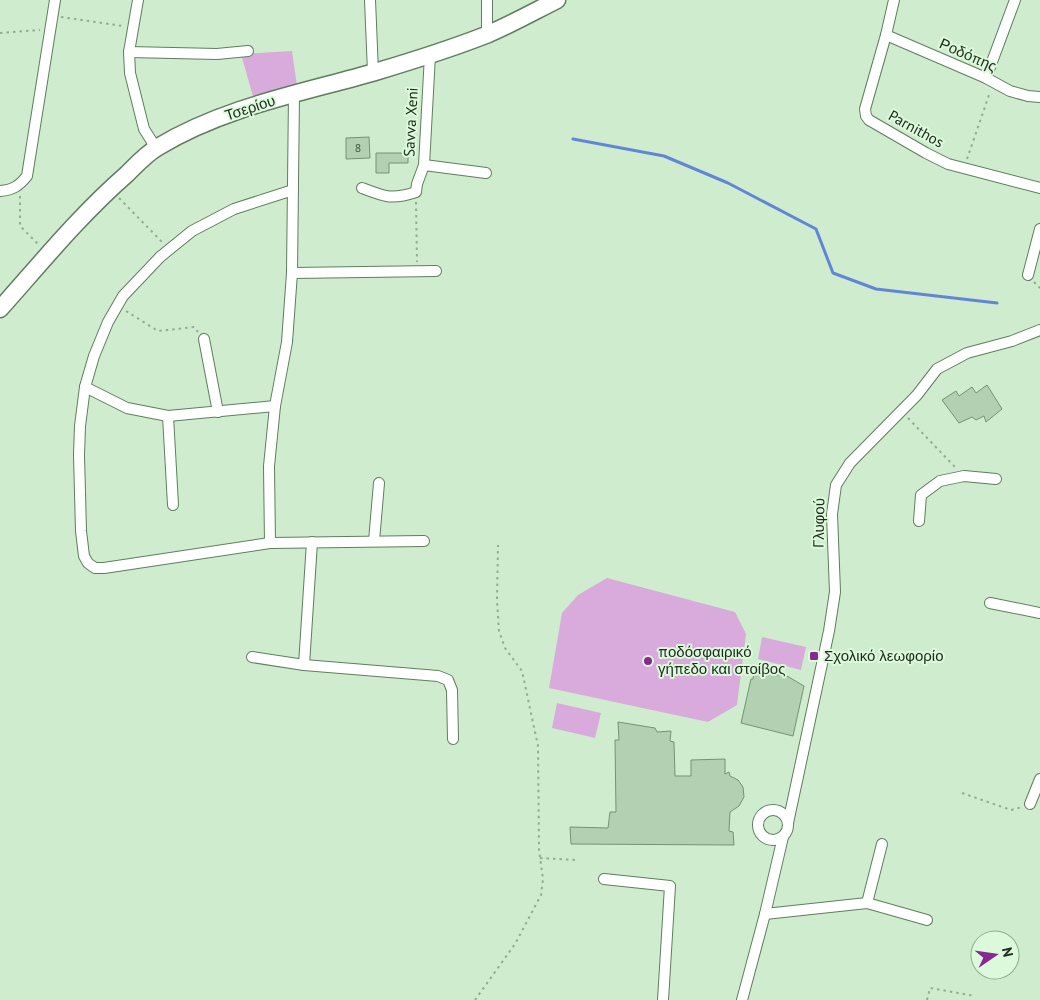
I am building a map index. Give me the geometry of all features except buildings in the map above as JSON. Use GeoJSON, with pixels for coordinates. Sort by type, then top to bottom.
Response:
{"type":"FeatureCollection","features":[{"type":"Feature","properties":{"kind":"main road","name":"Τσερίου"},"geometry":{"type":"LineString","coordinates":[[0,309],[74,226],[110,189],[156,148],[185,132],[223,116],[430,55],[487,34],[557,0]]}},
{"type":"Feature","properties":{"kind":"street"},"geometry":{"type":"LineString","coordinates":[[0,190],[20,185],[27,176],[55,0]]}},
{"type":"Feature","properties":{"kind":"street"},"geometry":{"type":"LineString","coordinates":[[138,0],[129,52],[130,73],[144,129],[156,148]]}},
{"type":"Feature","properties":{"kind":"street"},"geometry":{"type":"LineString","coordinates":[[370,0],[373,72]]}},
{"type":"Feature","properties":{"kind":"street"},"geometry":{"type":"LineString","coordinates":[[487,0],[487,34]]}},
{"type":"Feature","properties":{"kind":"street","name":"Parnithos"},"geometry":{"type":"LineString","coordinates":[[894,0],[865,109],[869,120],[948,164],[1040,188]]}},
{"type":"Feature","properties":{"kind":"street"},"geometry":{"type":"LineString","coordinates":[[990,80],[1015,0]]}},
{"type":"Feature","properties":{"kind":"street","name":"Ροδόπης"},"geometry":{"type":"LineString","coordinates":[[886,35],[990,80],[1010,91],[1040,97]]}},
{"type":"Feature","properties":{"kind":"street"},"geometry":{"type":"LineString","coordinates":[[129,52],[217,54],[248,51]]}},
{"type":"Feature","properties":{"kind":"street","name":"Savva Xeni"},"geometry":{"type":"LineString","coordinates":[[416,192],[424,165],[430,55]]}},
{"type":"Feature","properties":{"kind":"street"},"geometry":{"type":"LineString","coordinates":[[270,543],[269,466],[275,406],[286,342],[292,273],[294,94]]}},
{"type":"Feature","properties":{"kind":"street"},"geometry":{"type":"LineString","coordinates":[[424,165],[486,174]]}},
{"type":"Feature","properties":{"kind":"street"},"geometry":{"type":"LineString","coordinates":[[362,188],[387,197],[401,197],[416,192]]}},
{"type":"Feature","properties":{"kind":"street"},"geometry":{"type":"LineString","coordinates":[[294,190],[234,209],[192,231],[160,257],[123,296],[117,306],[94,356],[85,387],[80,426],[79,455],[81,531],[84,556],[88,563],[95,568],[104,568],[270,543],[424,541]]}},
{"type":"Feature","properties":{"kind":"street"},"geometry":{"type":"LineString","coordinates":[[1028,275],[1040,229]]}},
{"type":"Feature","properties":{"kind":"street"},"geometry":{"type":"LineString","coordinates":[[292,273],[436,271]]}},
{"type":"Feature","properties":{"kind":"street","name":"Γλυφού"},"geometry":{"type":"LineString","coordinates":[[788,823],[829,631],[835,592],[832,514],[836,485],[850,463],[917,395],[937,369],[968,352],[1012,341],[1040,330]]}},
{"type":"Feature","properties":{"kind":"street"},"geometry":{"type":"LineString","coordinates":[[204,339],[218,412]]}},
{"type":"Feature","properties":{"kind":"street"},"geometry":{"type":"LineString","coordinates":[[85,387],[127,408],[168,416],[275,406]]}},
{"type":"Feature","properties":{"kind":"street"},"geometry":{"type":"LineString","coordinates":[[168,416],[173,505]]}},
{"type":"Feature","properties":{"kind":"street"},"geometry":{"type":"LineString","coordinates":[[919,520],[921,495],[940,481],[964,476],[996,479]]}},
{"type":"Feature","properties":{"kind":"street"},"geometry":{"type":"LineString","coordinates":[[374,541],[379,483]]}},
{"type":"Feature","properties":{"kind":"street"},"geometry":{"type":"LineString","coordinates":[[304,666],[312,542]]}},
{"type":"Feature","properties":{"kind":"street"},"geometry":{"type":"LineString","coordinates":[[990,603],[1040,614]]}},
{"type":"Feature","properties":{"kind":"street"},"geometry":{"type":"LineString","coordinates":[[252,657],[304,666],[438,676],[448,680],[452,690],[453,739]]}},
{"type":"Feature","properties":{"kind":"street"},"geometry":{"type":"LineString","coordinates":[[1030,804],[1040,779]]}},
{"type":"Feature","properties":{"kind":"street"},"geometry":{"type":"LineString","coordinates":[[770,810],[778,811],[785,816],[788,823],[788,831],[783,837],[776,841],[768,840],[762,835],[758,828],[759,820],[763,814],[770,810]]}},
{"type":"Feature","properties":{"kind":"street"},"geometry":{"type":"LineString","coordinates":[[742,1000],[783,837]]}},
{"type":"Feature","properties":{"kind":"street"},"geometry":{"type":"LineString","coordinates":[[867,903],[882,844]]}},
{"type":"Feature","properties":{"kind":"street"},"geometry":{"type":"LineString","coordinates":[[604,879],[670,886],[663,1000]]}},
{"type":"Feature","properties":{"kind":"street"},"geometry":{"type":"LineString","coordinates":[[765,914],[867,903],[927,920]]}},
{"type":"Feature","properties":{"kind":"path"},"geometry":{"type":"LineString","coordinates":[[52,15],[133,27]]}},
{"type":"Feature","properties":{"kind":"path"},"geometry":{"type":"LineString","coordinates":[[0,33],[50,29]]}},
{"type":"Feature","properties":{"kind":"path"},"geometry":{"type":"LineString","coordinates":[[964,168],[990,80]]}},
{"type":"Feature","properties":{"kind":"path"},"geometry":{"type":"LineString","coordinates":[[20,185],[20,226],[49,254]]}},
{"type":"Feature","properties":{"kind":"path"},"geometry":{"type":"LineString","coordinates":[[110,189],[169,249]]}},
{"type":"Feature","properties":{"kind":"path"},"geometry":{"type":"LineString","coordinates":[[416,192],[417,271]]}},
{"type":"Feature","properties":{"kind":"path"},"geometry":{"type":"LineString","coordinates":[[117,306],[158,330],[194,327],[204,339]]}},
{"type":"Feature","properties":{"kind":"path"},"geometry":{"type":"LineString","coordinates":[[901,411],[964,476]]}},
{"type":"Feature","properties":{"kind":"path"},"geometry":{"type":"LineString","coordinates":[[475,1000],[515,944],[540,895],[543,879],[539,850],[538,746],[522,671],[505,648],[499,631],[497,600],[498,545]]}},
{"type":"Feature","properties":{"kind":"path"},"geometry":{"type":"LineString","coordinates":[[962,794],[1011,810],[1030,804]]}},
{"type":"Feature","properties":{"kind":"path"},"geometry":{"type":"LineString","coordinates":[[540,858],[576,860]]}},
{"type":"Feature","properties":{"kind":"path"},"geometry":{"type":"LineString","coordinates":[[927,1000],[930,988],[975,996]]}},
{"type":"Feature","properties":{"kind":"shaded area"},"geometry":{"type":"Polygon","coordinates":[[[292,51],[297,86],[254,100],[241,54],[292,51]]]}},
{"type":"Feature","properties":{"kind":"shaded area","name":"ποδόσφαιρικό γήπεδο και στοίβος"},"geometry":{"type":"Polygon","coordinates":[[[607,578],[735,612],[746,634],[737,705],[708,722],[549,688],[562,613],[578,595],[607,578]]]}},
{"type":"Feature","properties":{"kind":"shaded area"},"geometry":{"type":"Polygon","coordinates":[[[762,637],[806,647],[801,670],[758,659],[762,637]]]}},
{"type":"Feature","properties":{"kind":"shaded area"},"geometry":{"type":"Polygon","coordinates":[[[557,703],[601,713],[595,738],[552,728],[557,703]]]}},
{"type":"Feature","properties":{"kind":"waterway"},"geometry":{"type":"LineString","coordinates":[[573,139],[664,156],[728,183],[816,229],[833,273],[876,289],[997,303]]}},
{"type":"Feature","properties":{"kind":"place","name":"Σχολικό λεωφορίο"},"geometry":{"type":"Point","coordinates":[814,656]}},
{"type":"Feature","properties":{"kind":"place","name":"ποδόσφαιρικό γήπεδο και στοίβος"},"geometry":{"type":"Point","coordinates":[648,661]}}]}
